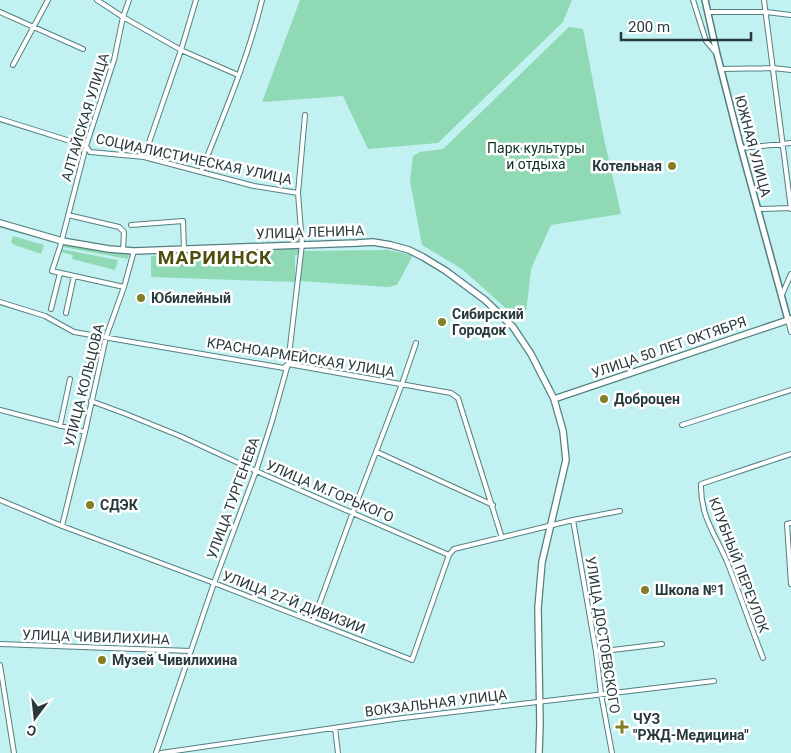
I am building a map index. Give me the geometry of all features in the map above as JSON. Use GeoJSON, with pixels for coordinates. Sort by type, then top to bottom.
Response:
{"type":"FeatureCollection","features":[{"type":"Feature","properties":{"kind":"main road","name":"УЛИЦА ЛЕНИНА"},"geometry":{"type":"LineString","coordinates":[[0,223],[62,241],[134,251],[373,242],[391,244],[409,250],[433,262],[485,300],[513,327],[531,354],[554,399],[563,431],[566,460],[542,562],[538,608],[539,753]]}},
{"type":"Feature","properties":{"kind":"main road","name":"УЛИЦА 50 ЛЕТ ОКТЯБРЯ"},"geometry":{"type":"LineString","coordinates":[[554,399],[789,320]]}},
{"type":"Feature","properties":{"kind":"street"},"geometry":{"type":"LineString","coordinates":[[13,65],[48,0]]}},
{"type":"Feature","properties":{"kind":"street"},"geometry":{"type":"LineString","coordinates":[[97,0],[181,50],[238,74]]}},
{"type":"Feature","properties":{"kind":"street","name":"АЛТАЙСКАЯ УЛИЦА"},"geometry":{"type":"LineString","coordinates":[[60,273],[52,271],[62,241],[86,146],[114,60],[123,16],[129,0]]}},
{"type":"Feature","properties":{"kind":"street"},"geometry":{"type":"LineString","coordinates":[[144,157],[196,0]]}},
{"type":"Feature","properties":{"kind":"street"},"geometry":{"type":"LineString","coordinates":[[201,172],[238,74],[262,0]]}},
{"type":"Feature","properties":{"kind":"street"},"geometry":{"type":"LineString","coordinates":[[693,0],[706,41],[717,54]]}},
{"type":"Feature","properties":{"kind":"street","name":"ЮЖНАЯ УЛИЦА"},"geometry":{"type":"LineString","coordinates":[[705,0],[741,148],[781,298],[789,320]]}},
{"type":"Feature","properties":{"kind":"street"},"geometry":{"type":"LineString","coordinates":[[758,209],[791,208],[764,0]]}},
{"type":"Feature","properties":{"kind":"street"},"geometry":{"type":"LineString","coordinates":[[0,12],[83,49]]}},
{"type":"Feature","properties":{"kind":"street"},"geometry":{"type":"LineString","coordinates":[[708,12],[766,12],[791,15]]}},
{"type":"Feature","properties":{"kind":"street"},"geometry":{"type":"LineString","coordinates":[[721,69],[773,68],[791,70]]}},
{"type":"Feature","properties":{"kind":"street","name":"УЛИЦА ТУРГЕНЕВА"},"geometry":{"type":"LineString","coordinates":[[156,753],[214,583],[256,471],[288,364],[302,244],[298,193],[305,114]]}},
{"type":"Feature","properties":{"kind":"street","name":"СОЦИАЛИСТИЧЕСКАЯ УЛИЦА"},"geometry":{"type":"LineString","coordinates":[[0,119],[86,146],[90,152],[144,157],[254,186],[298,193]]}},
{"type":"Feature","properties":{"kind":"street"},"geometry":{"type":"LineString","coordinates":[[741,148],[791,143]]}},
{"type":"Feature","properties":{"kind":"street"},"geometry":{"type":"LineString","coordinates":[[68,215],[118,227],[124,232],[122,250]]}},
{"type":"Feature","properties":{"kind":"street"},"geometry":{"type":"LineString","coordinates":[[131,225],[183,222],[184,249]]}},
{"type":"Feature","properties":{"kind":"street","name":"УЛИЦА КОЛЬЦОВА"},"geometry":{"type":"LineString","coordinates":[[62,526],[106,337],[124,287],[134,251]]}},
{"type":"Feature","properties":{"kind":"street"},"geometry":{"type":"LineString","coordinates":[[51,309],[60,273],[124,287]]}},
{"type":"Feature","properties":{"kind":"street"},"geometry":{"type":"LineString","coordinates":[[781,298],[791,274]]}},
{"type":"Feature","properties":{"kind":"street"},"geometry":{"type":"LineString","coordinates":[[66,313],[74,276]]}},
{"type":"Feature","properties":{"kind":"street","name":"КРАСНОАРМЕЙСКАЯ УЛИЦА"},"geometry":{"type":"LineString","coordinates":[[0,302],[44,316],[74,332],[284,368],[288,364],[451,393],[458,398],[502,538]]}},
{"type":"Feature","properties":{"kind":"street"},"geometry":{"type":"LineString","coordinates":[[789,320],[791,332]]}},
{"type":"Feature","properties":{"kind":"street"},"geometry":{"type":"LineString","coordinates":[[313,621],[416,343]]}},
{"type":"Feature","properties":{"kind":"street"},"geometry":{"type":"LineString","coordinates":[[60,426],[70,379]]}},
{"type":"Feature","properties":{"kind":"street"},"geometry":{"type":"LineString","coordinates":[[682,425],[791,390]]}},
{"type":"Feature","properties":{"kind":"street","name":"УЛИЦА М.ГОРЬКОГО"},"geometry":{"type":"LineString","coordinates":[[91,401],[180,436],[449,555]]}},
{"type":"Feature","properties":{"kind":"street"},"geometry":{"type":"LineString","coordinates":[[0,410],[85,432]]}},
{"type":"Feature","properties":{"kind":"street"},"geometry":{"type":"LineString","coordinates":[[377,452],[493,505]]}},
{"type":"Feature","properties":{"kind":"street","name":"КЛУБНЫЙ ПЕРЕУЛОК"},"geometry":{"type":"LineString","coordinates":[[763,658],[727,562],[709,525],[700,498],[701,484],[791,454]]}},
{"type":"Feature","properties":{"kind":"street","name":"УЛИЦА 27-Й ДИВИЗИИ"},"geometry":{"type":"LineString","coordinates":[[0,500],[62,526],[412,660],[449,555]]}},
{"type":"Feature","properties":{"kind":"street"},"geometry":{"type":"LineString","coordinates":[[449,555],[454,549],[551,525],[620,511]]}},
{"type":"Feature","properties":{"kind":"street","name":"УЛИЦА ДОСТОЕВСКОГО"},"geometry":{"type":"LineString","coordinates":[[573,520],[612,753]]}},
{"type":"Feature","properties":{"kind":"street"},"geometry":{"type":"LineString","coordinates":[[789,524],[791,584]]}},
{"type":"Feature","properties":{"kind":"street","name":"УЛИЦА ЧИВИЛИХИНА"},"geometry":{"type":"LineString","coordinates":[[0,644],[191,651]]}},
{"type":"Feature","properties":{"kind":"street"},"geometry":{"type":"LineString","coordinates":[[596,652],[662,644]]}},
{"type":"Feature","properties":{"kind":"street"},"geometry":{"type":"LineString","coordinates":[[0,665],[14,753]]}},
{"type":"Feature","properties":{"kind":"street","name":"ВОКЗАЛЬНАЯ УЛИЦА"},"geometry":{"type":"LineString","coordinates":[[161,753],[396,719],[714,681]]}},
{"type":"Feature","properties":{"kind":"street"},"geometry":{"type":"LineString","coordinates":[[335,728],[338,753]]}},
{"type":"Feature","properties":{"kind":"green space"},"geometry":{"type":"Polygon","coordinates":[[[300,0],[572,0],[563,22],[438,143],[368,149],[343,96],[262,102],[300,0]]]}},
{"type":"Feature","properties":{"kind":"green space","name":"Парк культуры и отдыха"},"geometry":{"type":"Polygon","coordinates":[[[569,27],[583,29],[603,134],[621,214],[551,225],[531,269],[526,313],[508,310],[462,269],[422,245],[410,181],[413,156],[420,152],[443,149],[569,27]]]}},
{"type":"Feature","properties":{"kind":"green space"},"geometry":{"type":"Polygon","coordinates":[[[13,236],[44,245],[41,254],[12,244],[13,236]]]}},
{"type":"Feature","properties":{"kind":"green space"},"geometry":{"type":"Polygon","coordinates":[[[64,243],[102,252],[129,254],[128,259],[63,247],[64,243]]]}},
{"type":"Feature","properties":{"kind":"green space"},"geometry":{"type":"Polygon","coordinates":[[[300,248],[299,255],[295,255],[295,282],[151,277],[151,256],[198,253],[199,256],[227,255],[216,254],[216,252],[300,248]]]}},
{"type":"Feature","properties":{"kind":"green space"},"geometry":{"type":"Polygon","coordinates":[[[61,249],[118,260],[115,270],[72,259],[73,255],[60,252],[61,249]]]}},
{"type":"Feature","properties":{"kind":"green space"},"geometry":{"type":"Polygon","coordinates":[[[388,250],[411,255],[412,257],[397,285],[388,287],[300,281],[304,251],[388,250]]]}},
{"type":"Feature","properties":{"kind":"place","name":"Котельная"},"geometry":{"type":"Point","coordinates":[672,166]}},
{"type":"Feature","properties":{"kind":"place","name":"Юбилейный"},"geometry":{"type":"Point","coordinates":[141,298]}},
{"type":"Feature","properties":{"kind":"place","name":"Сибирский Городок"},"geometry":{"type":"Point","coordinates":[442,322]}},
{"type":"Feature","properties":{"kind":"place","name":"Доброцен"},"geometry":{"type":"Point","coordinates":[604,399]}},
{"type":"Feature","properties":{"kind":"place","name":"СДЭК"},"geometry":{"type":"Point","coordinates":[90,505]}},
{"type":"Feature","properties":{"kind":"place","name":"Школа №1"},"geometry":{"type":"Point","coordinates":[645,590]}},
{"type":"Feature","properties":{"kind":"place","name":"Музей Чивилихина"},"geometry":{"type":"Point","coordinates":[102,660]}},
{"type":"Feature","properties":{"kind":"place","name":"ЧУЗ \"РЖД-Медицина\""},"geometry":{"type":"Point","coordinates":[622,727]}},
{"type":"Feature","properties":{"kind":"district","name":"МАРИИНСК"},"geometry":{"type":"Point","coordinates":[215,257]}}]}
